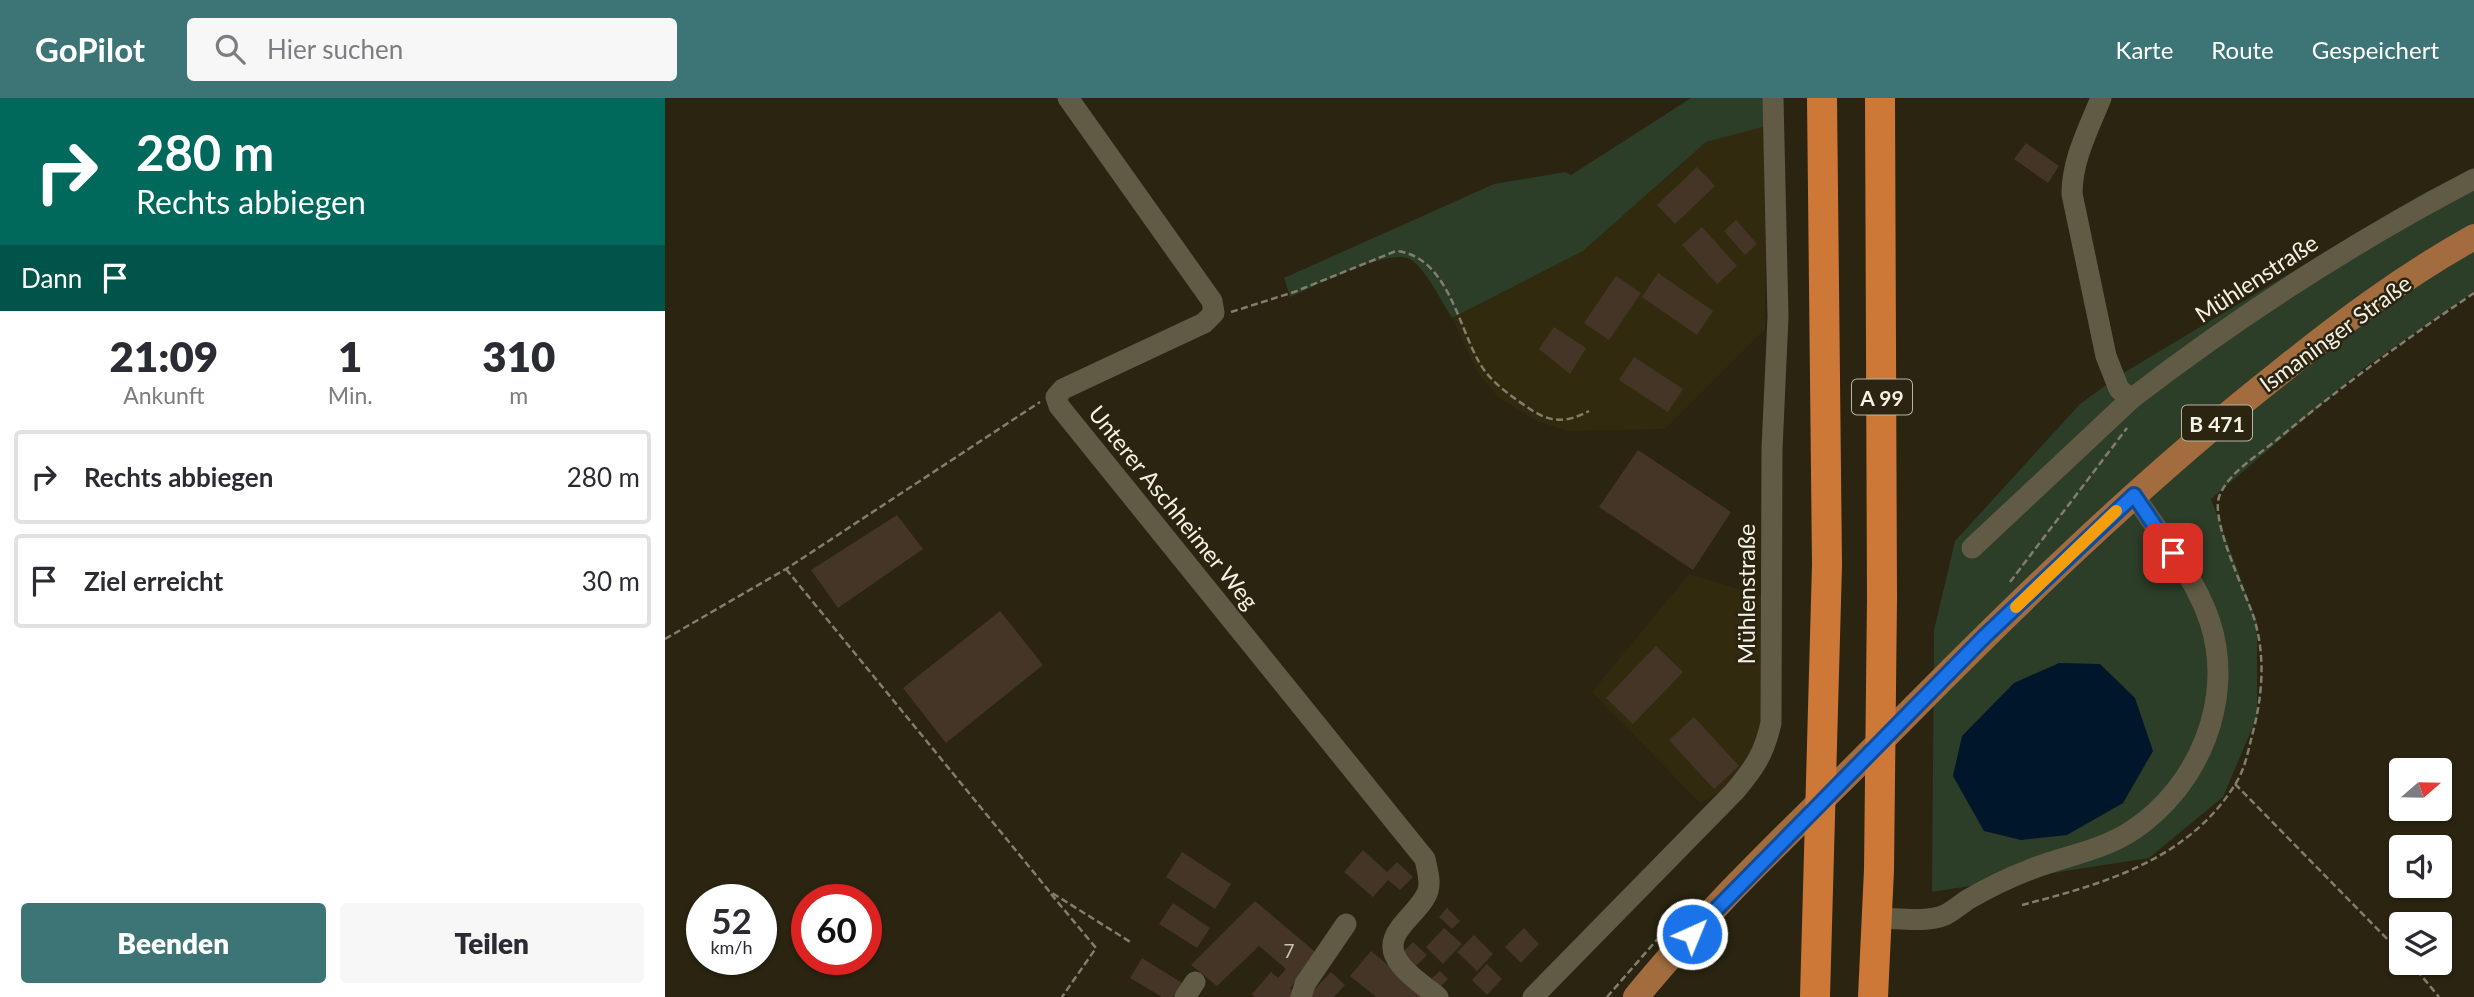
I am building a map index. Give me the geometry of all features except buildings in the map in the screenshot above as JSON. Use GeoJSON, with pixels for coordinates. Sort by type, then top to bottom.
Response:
{"type":"FeatureCollection","features":[{"type":"Feature","properties":{"kind":"highway"},"geometry":{"type":"LineString","coordinates":[[1808,98],[1825,193]]}},
{"type":"Feature","properties":{"kind":"highway","name":"A 99"},"geometry":{"type":"LineString","coordinates":[[1815,997],[1827,565],[1822,98]]}},
{"type":"Feature","properties":{"kind":"highway","name":"A 99"},"geometry":{"type":"LineString","coordinates":[[1873,997],[1877,918],[1883,196],[1880,98]]}},
{"type":"Feature","properties":{"kind":"highway"},"geometry":{"type":"LineString","coordinates":[[1883,196],[1896,98]]}},
{"type":"Feature","properties":{"kind":"main road","name":"Ismaninger Straße"},"geometry":{"type":"LineString","coordinates":[[1636,997],[1728,896],[1985,636],[2134,495],[2222,418],[2332,332],[2381,295],[2474,237]]}},
{"type":"Feature","properties":{"kind":"street"},"geometry":{"type":"LineString","coordinates":[[1068,98],[1212,301],[1214,313]]}},
{"type":"Feature","properties":{"kind":"street","name":"Mühlenstraße"},"geometry":{"type":"LineString","coordinates":[[1533,997],[1735,792],[1760,761],[1772,723],[1772,449],[1778,317],[1773,98]]}},
{"type":"Feature","properties":{"kind":"street"},"geometry":{"type":"LineString","coordinates":[[2101,98],[2077,155],[2072,175],[2072,194],[2106,356],[2119,389],[2131,400]]}},
{"type":"Feature","properties":{"kind":"street","name":"Mühlenstraße"},"geometry":{"type":"LineString","coordinates":[[1972,548],[2131,400],[2216,334],[2371,235],[2474,179]]}},
{"type":"Feature","properties":{"kind":"street","name":"Unterer Aschheimer Weg"},"geometry":{"type":"LineString","coordinates":[[1214,313],[1204,323],[1063,389],[1056,397],[1059,406],[1425,859],[1429,878],[1427,893],[1398,929],[1392,942],[1393,952],[1401,966],[1438,997]]}},
{"type":"Feature","properties":{"kind":"street"},"geometry":{"type":"LineString","coordinates":[[1877,918],[1944,915],[2029,870],[2085,852],[2130,832],[2158,811],[2192,768],[2214,714],[2219,672],[2217,648],[2209,620],[2191,582],[2134,495]]}},
{"type":"Feature","properties":{"kind":"street"},"geometry":{"type":"LineString","coordinates":[[1301,997],[1305,984],[1346,923]]}},
{"type":"Feature","properties":{"kind":"path"},"geometry":{"type":"LineString","coordinates":[[1214,313],[1224,314],[1294,292],[1396,251],[1411,252],[1425,264],[1451,298],[1479,362],[1492,379],[1544,418],[1563,422],[1589,411]]}},
{"type":"Feature","properties":{"kind":"path"},"geometry":{"type":"LineString","coordinates":[[2022,905],[2125,875],[2165,855],[2200,826],[2235,785],[2257,714],[2261,651],[2255,621],[2220,523],[2219,498],[2232,477],[2299,422],[2394,347],[2474,293]]}},
{"type":"Feature","properties":{"kind":"path"},"geometry":{"type":"LineString","coordinates":[[665,639],[786,569],[1041,401],[1056,397]]}},
{"type":"Feature","properties":{"kind":"path"},"geometry":{"type":"LineString","coordinates":[[2010,582],[2130,425]]}},
{"type":"Feature","properties":{"kind":"path"},"geometry":{"type":"LineString","coordinates":[[786,569],[1096,948],[1062,997]]}},
{"type":"Feature","properties":{"kind":"path"},"geometry":{"type":"LineString","coordinates":[[2235,785],[2389,941]]}},
{"type":"Feature","properties":{"kind":"path"},"geometry":{"type":"LineString","coordinates":[[1049,891],[1132,943]]}},
{"type":"Feature","properties":{"kind":"path"},"geometry":{"type":"LineString","coordinates":[[2421,975],[2439,997]]}},
{"type":"Feature","properties":{"kind":"shaded area"},"geometry":{"type":"Polygon","coordinates":[[[1767,126],[1765,329],[1665,429],[1567,431],[1535,420],[1498,397],[1476,370],[1452,318],[1583,251],[1706,142],[1767,126]]]}},
{"type":"Feature","properties":{"kind":"shaded area"},"geometry":{"type":"Polygon","coordinates":[[[1689,574],[1765,597],[1767,696],[1758,743],[1743,770],[1718,793],[1700,803],[1592,692],[1689,574]]]}},
{"type":"Feature","properties":{"kind":"green space"},"geometry":{"type":"Polygon","coordinates":[[[1691,98],[1765,98],[1767,126],[1706,142],[1583,251],[1452,318],[1419,267],[1407,258],[1396,257],[1366,265],[1290,297],[1284,278],[1494,184],[1565,172],[1571,175],[1691,98]]]}},
{"type":"Feature","properties":{"kind":"green space"},"geometry":{"type":"Polygon","coordinates":[[[2474,169],[2474,292],[2364,368],[2211,499],[2257,622],[2257,717],[2223,797],[2149,858],[1932,892],[1934,630],[1955,541],[2080,404],[2120,375],[2422,194],[2474,169]]]}},
{"type":"Feature","properties":{"kind":"water"},"geometry":{"type":"Polygon","coordinates":[[[2059,663],[2100,664],[2135,698],[2153,751],[2123,803],[2067,835],[2021,840],[1984,831],[1953,776],[1962,736],[2014,683],[2059,663]]]}},
{"type":"Feature","properties":{"kind":"slow traffic"},"geometry":{"type":"LineString","coordinates":[[2016,607],[2116,511]]}},
{"type":"Feature","properties":{"kind":"route"},"geometry":{"type":"LineString","coordinates":[[1692,934],[1985,636],[2134,495],[2173,553]]}}]}
